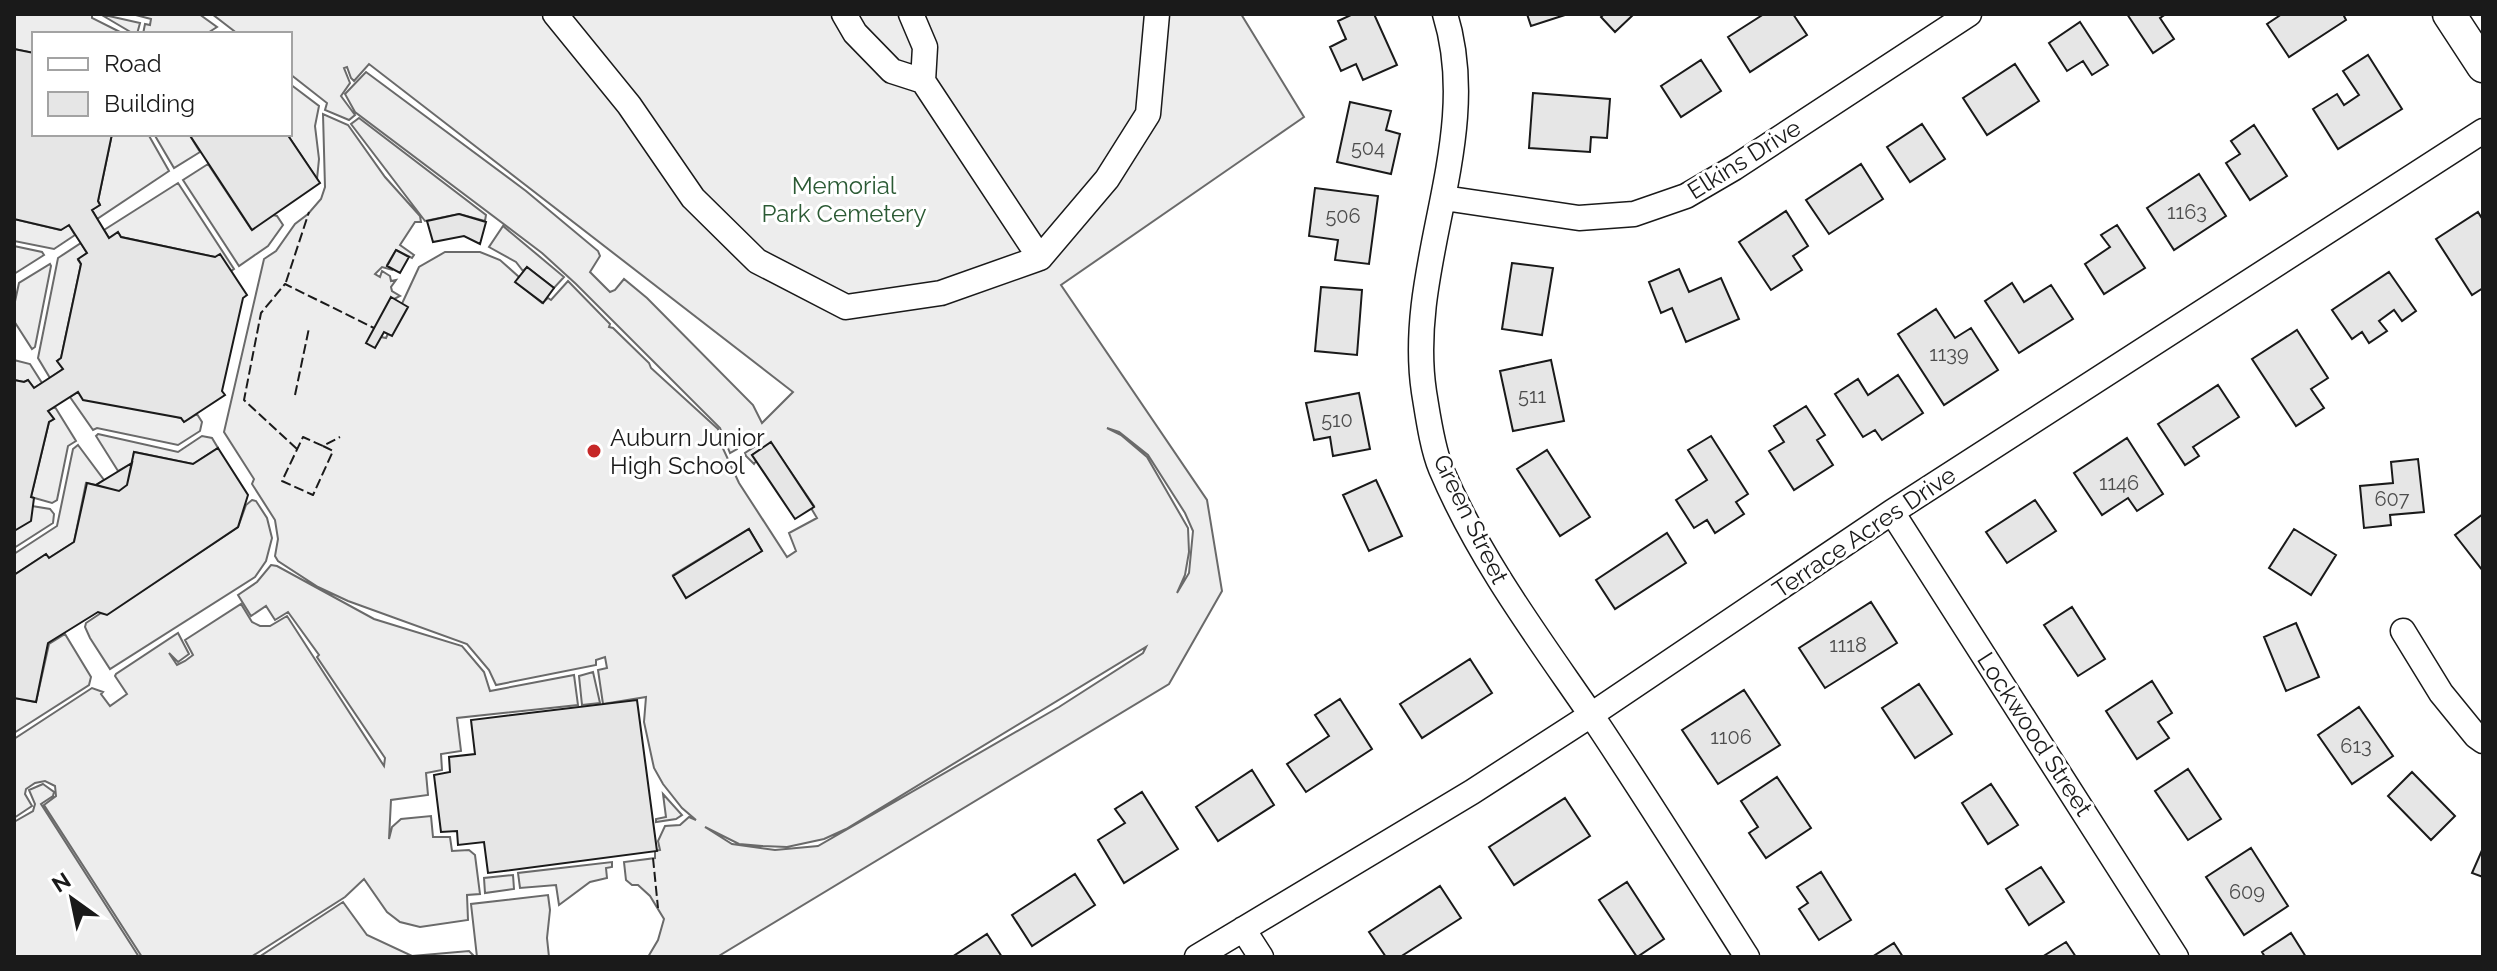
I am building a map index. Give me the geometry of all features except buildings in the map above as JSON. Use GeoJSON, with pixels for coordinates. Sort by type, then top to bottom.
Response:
{"type":"FeatureCollection","features":[{"type":"Feature","properties":{"kind":"main road"},"geometry":{"type":"LineString","coordinates":[[2449,14],[2483,66]]}},
{"type":"Feature","properties":{"kind":"street"},"geometry":{"type":"LineString","coordinates":[[555,14],[629,105],[693,198],[757,261],[846,307],[941,293],[1040,258],[1107,179],[1148,114],[1157,14]]}},
{"type":"Feature","properties":{"kind":"street"},"geometry":{"type":"LineString","coordinates":[[844,14],[855,33],[892,71],[923,81]]}},
{"type":"Feature","properties":{"kind":"street"},"geometry":{"type":"LineString","coordinates":[[911,14],[925,47],[923,81],[1040,258]]}},
{"type":"Feature","properties":{"kind":"street","name":"Green Street"},"geometry":{"type":"LineString","coordinates":[[1445,14],[1455,57],[1456,109],[1444,198],[1430,262],[1421,339],[1424,391],[1440,467],[1489,563],[1537,639],[1652,805],[1747,957]]}},
{"type":"Feature","properties":{"kind":"street","name":"Elkins Drive"},"geometry":{"type":"LineString","coordinates":[[1444,198],[1579,218],[1634,214],[1686,196],[1734,168],[1969,14]]}},
{"type":"Feature","properties":{"kind":"street","name":"Terrace Acres Drive"},"geometry":{"type":"LineString","coordinates":[[1197,957],[1472,792],[1892,512],[2483,131]]}},
{"type":"Feature","properties":{"kind":"street","name":"Lockwood Street"},"geometry":{"type":"LineString","coordinates":[[1892,512],[2176,957]]}},
{"type":"Feature","properties":{"kind":"street"},"geometry":{"type":"LineString","coordinates":[[2403,631],[2441,693],[2483,741]]}},
{"type":"Feature","properties":{"kind":"street"},"geometry":{"type":"LineString","coordinates":[[1243,929],[1261,957]]}},
{"type":"Feature","properties":{"kind":"shaded area"},"geometry":{"type":"Polygon","coordinates":[[[14,14],[92,14],[92,18],[120,32],[32,32],[32,53],[14,49],[14,14]]]}},
{"type":"Feature","properties":{"kind":"shaded area"},"geometry":{"type":"Polygon","coordinates":[[[100,14],[140,23],[138,32],[131,32],[100,14]]]}},
{"type":"Feature","properties":{"kind":"shaded area"},"geometry":{"type":"Polygon","coordinates":[[[132,14],[199,14],[217,27],[209,32],[143,32],[145,24],[150,25],[151,19],[132,14]]]}},
{"type":"Feature","properties":{"kind":"shaded area"},"geometry":{"type":"Polygon","coordinates":[[[212,14],[1241,14],[1304,117],[1061,285],[1207,500],[1222,591],[1169,684],[717,957],[648,957],[658,940],[664,919],[650,896],[638,885],[626,880],[624,862],[655,858],[665,826],[680,825],[689,817],[696,820],[682,808],[654,768],[644,722],[646,697],[603,704],[598,670],[607,668],[605,657],[596,660],[596,665],[496,685],[489,670],[467,644],[318,587],[278,561],[275,556],[278,539],[275,520],[224,432],[264,259],[276,251],[295,224],[321,199],[325,187],[323,114],[348,125],[385,177],[420,216],[421,222],[415,222],[400,245],[414,255],[412,258],[396,250],[387,265],[393,270],[382,267],[375,274],[380,277],[382,271],[390,276],[391,281],[396,280],[392,291],[400,296],[394,299],[381,337],[386,338],[419,267],[445,252],[480,252],[500,260],[519,277],[516,282],[542,303],[548,298],[551,300],[568,281],[610,324],[609,327],[718,429],[719,440],[739,483],[787,557],[796,551],[789,533],[817,518],[811,508],[814,506],[771,443],[752,455],[756,461],[754,464],[745,453],[754,447],[751,442],[740,444],[747,436],[745,434],[739,439],[737,449],[730,453],[720,428],[576,284],[542,253],[355,112],[345,94],[366,72],[526,191],[598,251],[600,256],[590,272],[610,292],[624,279],[647,298],[753,405],[762,423],[793,392],[369,64],[354,81],[347,67],[344,68],[350,83],[341,96],[355,115],[349,120],[325,110],[327,103],[292,76],[292,32],[235,32],[212,14]],[[1107,428],[1121,435],[1147,457],[1188,528],[1189,552],[1185,575],[1177,593],[1189,573],[1193,531],[1148,455],[1119,432],[1107,428]],[[749,529],[673,575],[686,597],[762,551],[749,529]],[[1146,647],[846,829],[824,839],[787,847],[739,844],[705,827],[732,844],[775,850],[818,846],[1059,707],[1143,653],[1146,647]]]}},
{"type":"Feature","properties":{"kind":"shaded area"},"geometry":{"type":"Polygon","coordinates":[[[292,86],[319,106],[315,126],[319,159],[317,179],[288,136],[292,136],[292,86]]]}},
{"type":"Feature","properties":{"kind":"shaded area"},"geometry":{"type":"Polygon","coordinates":[[[359,118],[486,215],[485,221],[459,214],[425,221],[351,124],[359,118]]]}},
{"type":"Feature","properties":{"kind":"shaded area"},"geometry":{"type":"Polygon","coordinates":[[[112,136],[149,136],[169,171],[97,219],[92,210],[100,205],[98,201],[112,136]]]}},
{"type":"Feature","properties":{"kind":"shaded area"},"geometry":{"type":"Polygon","coordinates":[[[155,136],[190,136],[200,152],[174,168],[155,136]]]}},
{"type":"Feature","properties":{"kind":"shaded area"},"geometry":{"type":"Polygon","coordinates":[[[208,164],[251,229],[273,215],[283,225],[268,246],[239,266],[183,180],[208,164]]]}},
{"type":"Feature","properties":{"kind":"shaded area"},"geometry":{"type":"Polygon","coordinates":[[[178,183],[234,269],[231,271],[215,257],[121,237],[118,233],[109,238],[104,230],[178,183]]]}},
{"type":"Feature","properties":{"kind":"shaded area"},"geometry":{"type":"Polygon","coordinates":[[[14,219],[60,230],[69,225],[75,235],[54,249],[14,241],[14,219]]]}},
{"type":"Feature","properties":{"kind":"shaded area"},"geometry":{"type":"Polygon","coordinates":[[[503,226],[564,277],[554,288],[527,267],[523,271],[516,262],[489,247],[503,226]]]}},
{"type":"Feature","properties":{"kind":"shaded area"},"geometry":{"type":"Polygon","coordinates":[[[81,243],[87,253],[78,260],[81,264],[61,358],[57,361],[63,369],[50,378],[38,358],[58,258],[81,243]]]}},
{"type":"Feature","properties":{"kind":"shaded area"},"geometry":{"type":"Polygon","coordinates":[[[14,246],[42,252],[44,255],[14,274],[14,246]]]}},
{"type":"Feature","properties":{"kind":"shaded area"},"geometry":{"type":"Polygon","coordinates":[[[50,264],[35,347],[32,349],[14,321],[14,306],[19,283],[50,264]]]}},
{"type":"Feature","properties":{"kind":"shaded area"},"geometry":{"type":"Polygon","coordinates":[[[14,360],[30,364],[42,383],[34,388],[28,380],[14,380],[14,360]]]}},
{"type":"Feature","properties":{"kind":"shaded area"},"geometry":{"type":"Polygon","coordinates":[[[78,392],[181,418],[184,422],[197,414],[202,422],[200,431],[178,445],[97,428],[93,430],[70,397],[78,392]]]}},
{"type":"Feature","properties":{"kind":"shaded area"},"geometry":{"type":"Polygon","coordinates":[[[55,407],[76,441],[68,446],[57,500],[52,503],[31,497],[49,422],[54,419],[48,411],[55,407]]]}},
{"type":"Feature","properties":{"kind":"shaded area"},"geometry":{"type":"Polygon","coordinates":[[[96,436],[178,452],[202,436],[212,438],[218,448],[193,464],[134,452],[132,463],[118,471],[96,436]]]}},
{"type":"Feature","properties":{"kind":"shaded area"},"geometry":{"type":"Polygon","coordinates":[[[78,445],[104,480],[96,485],[86,483],[74,542],[49,558],[46,554],[14,575],[14,554],[57,526],[73,449],[78,445]]]}},
{"type":"Feature","properties":{"kind":"shaded area"},"geometry":{"type":"Polygon","coordinates":[[[252,500],[256,501],[267,518],[272,538],[266,561],[255,577],[110,669],[90,638],[86,623],[101,613],[107,614],[238,527],[246,505],[252,500]]]}},
{"type":"Feature","properties":{"kind":"shaded area"},"geometry":{"type":"Polygon","coordinates":[[[32,506],[50,509],[54,514],[53,523],[14,548],[14,531],[32,506]]]}},
{"type":"Feature","properties":{"kind":"shaded area"},"geometry":{"type":"Polygon","coordinates":[[[271,565],[374,619],[462,646],[484,672],[490,691],[574,675],[578,705],[457,718],[461,751],[441,754],[442,770],[426,773],[428,795],[391,800],[389,839],[392,827],[401,819],[431,816],[433,837],[450,837],[452,851],[469,850],[475,855],[480,894],[467,895],[468,920],[420,927],[400,922],[387,912],[364,879],[345,897],[251,957],[142,957],[44,805],[56,796],[55,786],[45,781],[26,789],[25,794],[32,806],[14,818],[14,739],[92,688],[103,692],[101,694],[110,706],[127,694],[116,674],[178,633],[189,654],[178,662],[169,653],[177,665],[185,661],[193,655],[185,640],[241,604],[252,622],[260,626],[270,626],[287,616],[384,766],[385,758],[288,612],[275,620],[266,606],[251,616],[238,595],[257,582],[271,565]]]}},
{"type":"Feature","properties":{"kind":"shaded area"},"geometry":{"type":"Polygon","coordinates":[[[65,634],[91,677],[89,685],[14,733],[14,698],[36,702],[49,644],[65,634]]]}},
{"type":"Feature","properties":{"kind":"shaded area"},"geometry":{"type":"Polygon","coordinates":[[[593,672],[600,703],[582,705],[579,676],[593,672]]]}},
{"type":"Feature","properties":{"kind":"shaded area"},"geometry":{"type":"Polygon","coordinates":[[[43,784],[54,792],[41,804],[139,957],[14,957],[14,822],[33,811],[35,804],[29,790],[43,784]]]}},
{"type":"Feature","properties":{"kind":"shaded area"},"geometry":{"type":"Polygon","coordinates":[[[663,794],[682,815],[656,822],[656,819],[666,817],[663,794]]]}},
{"type":"Feature","properties":{"kind":"shaded area"},"geometry":{"type":"Polygon","coordinates":[[[612,862],[612,867],[606,868],[607,878],[590,882],[559,905],[556,885],[520,888],[518,873],[612,862]]]}},
{"type":"Feature","properties":{"kind":"shaded area"},"geometry":{"type":"Polygon","coordinates":[[[513,875],[514,889],[485,893],[484,878],[513,875]]]}},
{"type":"Feature","properties":{"kind":"shaded area"},"geometry":{"type":"Polygon","coordinates":[[[548,895],[549,957],[477,957],[471,904],[548,895]]]}},
{"type":"Feature","properties":{"kind":"shaded area"},"geometry":{"type":"Polygon","coordinates":[[[343,902],[367,935],[412,956],[469,951],[475,957],[259,957],[343,902]]]}},
{"type":"Feature","properties":{"kind":"fence"},"geometry":{"type":"LineString","coordinates":[[286,282],[309,212]]}},
{"type":"Feature","properties":{"kind":"fence"},"geometry":{"type":"LineString","coordinates":[[297,449],[244,400],[261,313],[285,284],[374,328]]}},
{"type":"Feature","properties":{"kind":"fence"},"geometry":{"type":"LineString","coordinates":[[295,395],[309,328]]}},
{"type":"Feature","properties":{"kind":"fence"},"geometry":{"type":"LineString","coordinates":[[323,446],[333,451],[313,495],[282,481],[303,437],[323,446],[340,437]]}},
{"type":"Feature","properties":{"kind":"fence"},"geometry":{"type":"LineString","coordinates":[[653,858],[658,908]]}},
{"type":"Feature","properties":{"kind":"place","name":"Auburn Junior High School"},"geometry":{"type":"Point","coordinates":[594,451]}},
{"type":"Feature","properties":{"kind":"park label","name":"Memorial Park Cemetery"},"geometry":{"type":"Point","coordinates":[844,199]}}]}
